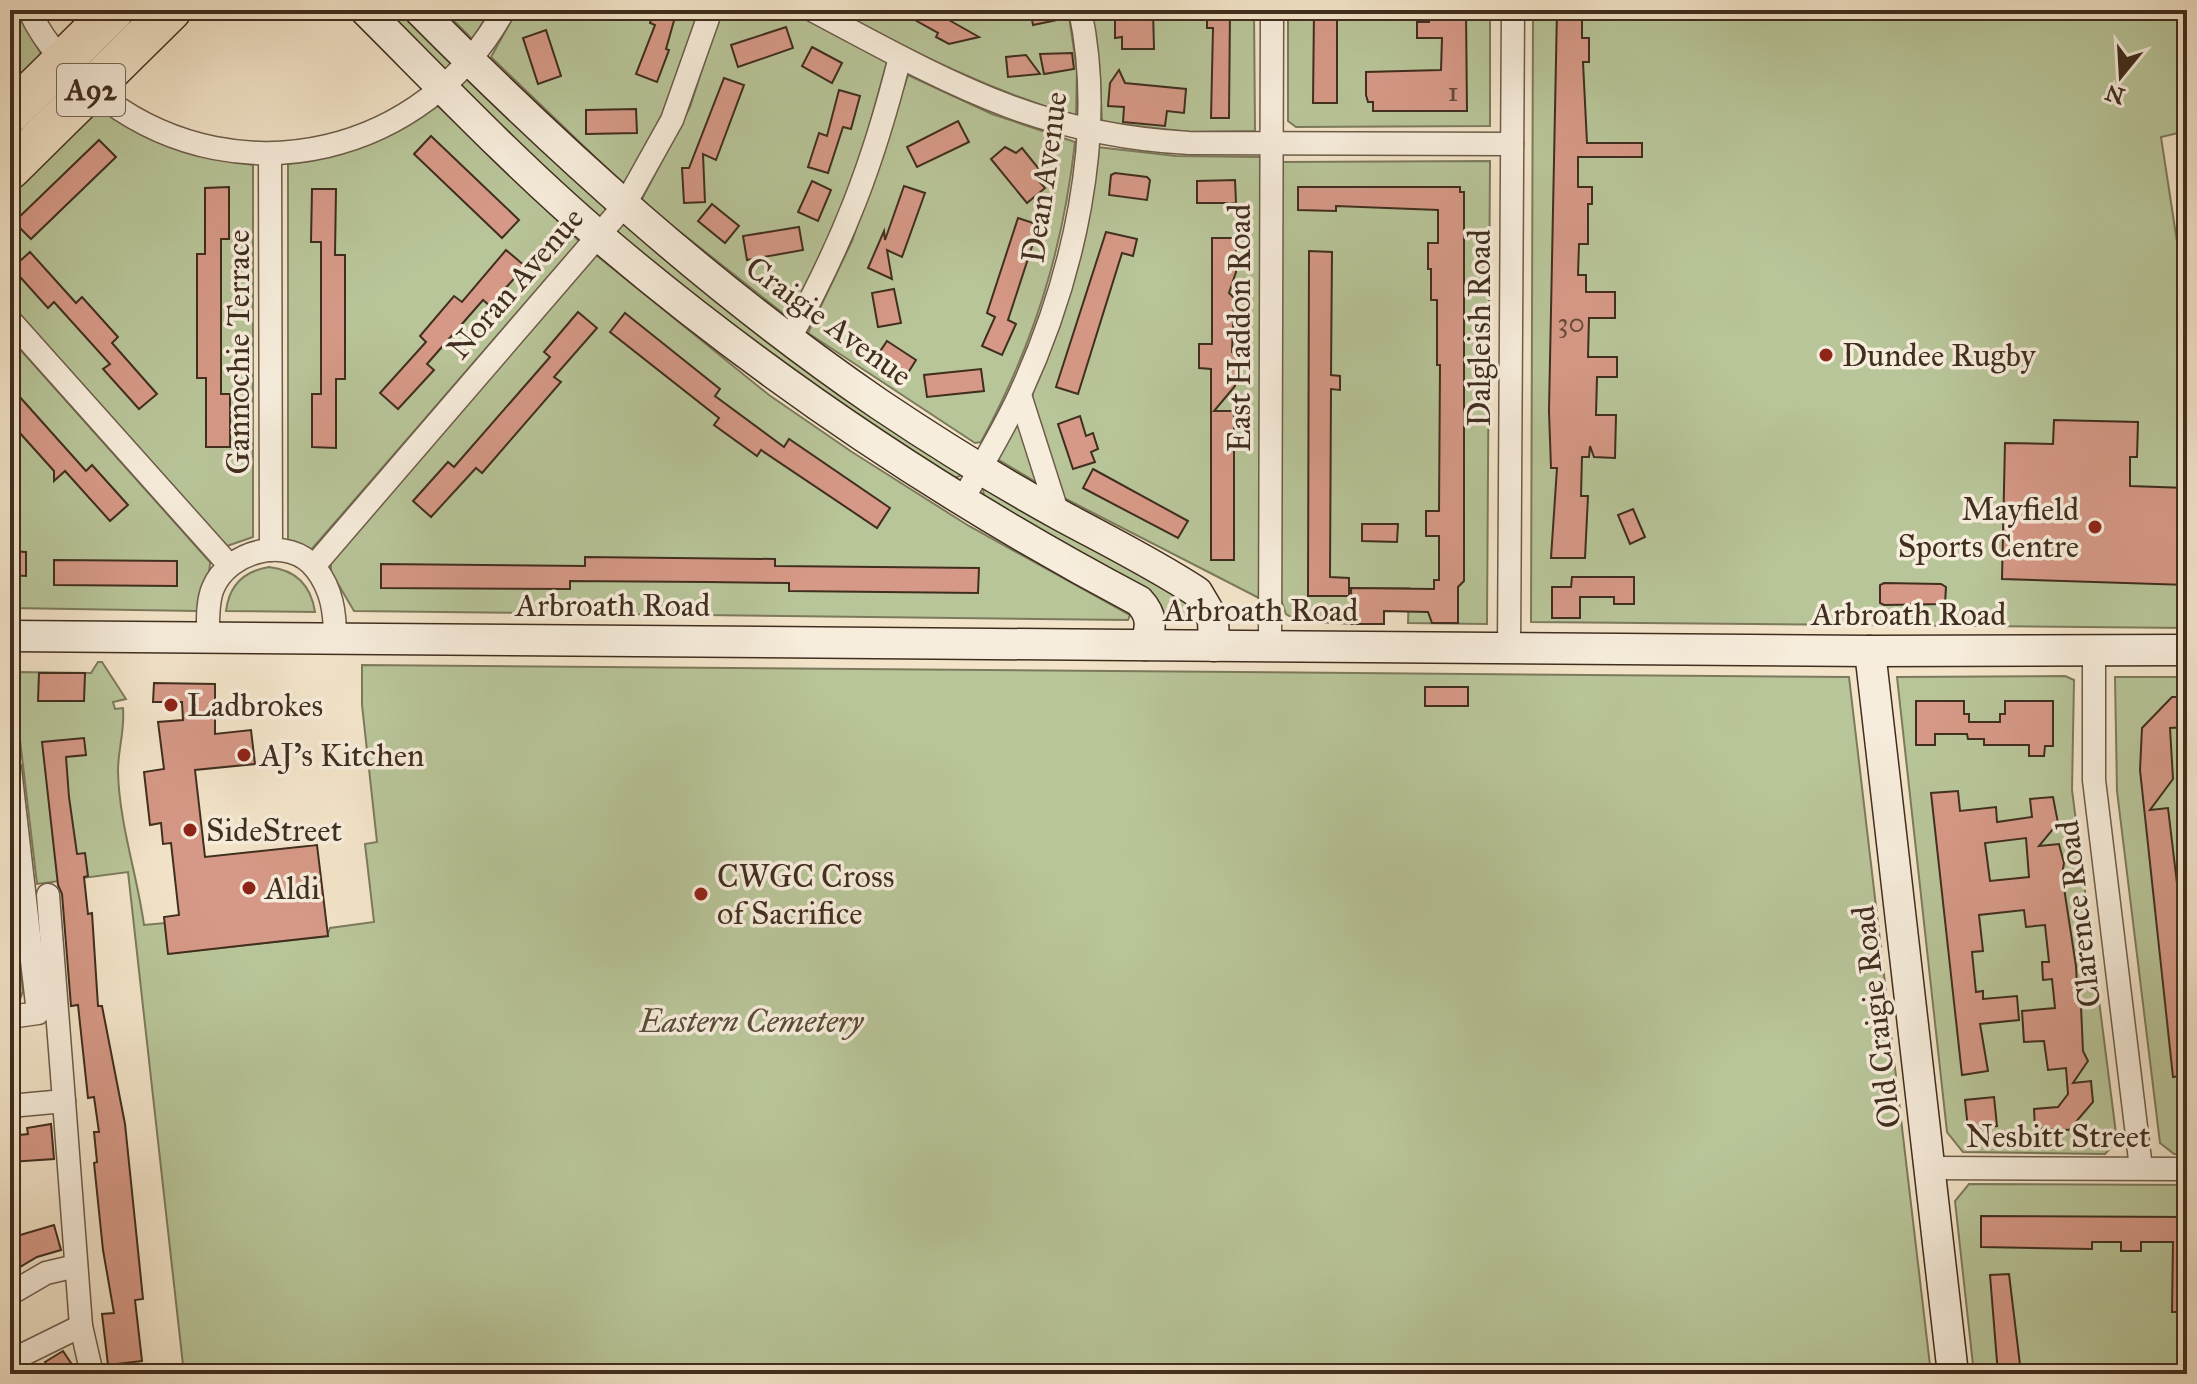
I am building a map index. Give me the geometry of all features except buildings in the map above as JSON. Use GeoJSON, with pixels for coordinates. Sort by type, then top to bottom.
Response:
{"type":"FeatureCollection","features":[{"type":"Feature","properties":{"kind":"highway","name":"A92"},"geometry":{"type":"LineString","coordinates":[[10,113],[114,10]]}},
{"type":"Feature","properties":{"kind":"highway","name":"A92"},"geometry":{"type":"LineString","coordinates":[[10,169],[171,10]]}},
{"type":"Feature","properties":{"kind":"street"},"geometry":{"type":"LineString","coordinates":[[29,10],[63,61],[92,89],[128,115],[171,135],[215,148],[270,154],[316,150],[360,138],[402,117],[442,87],[469,60],[504,10]]}},
{"type":"Feature","properties":{"kind":"street"},"geometry":{"type":"LineString","coordinates":[[365,10],[598,235],[755,362],[962,501],[1139,601],[1148,610],[1152,624],[1146,645]]}},
{"type":"Feature","properties":{"kind":"street","name":"Craigie Avenue"},"geometry":{"type":"LineString","coordinates":[[419,10],[624,206],[789,340],[980,468],[1058,514],[1158,566],[1197,592],[1213,619],[1214,646]]}},
{"type":"Feature","properties":{"kind":"street","name":"Noran Avenue"},"geometry":{"type":"LineString","coordinates":[[314,566],[624,206],[672,120],[711,10]]}},
{"type":"Feature","properties":{"kind":"street"},"geometry":{"type":"LineString","coordinates":[[812,10],[995,103],[1087,131],[1142,141],[1512,144]]}},
{"type":"Feature","properties":{"kind":"street","name":"Dean Avenue"},"geometry":{"type":"LineString","coordinates":[[962,501],[1020,395],[1066,270],[1078,210],[1087,131],[1087,43],[1080,10]]}},
{"type":"Feature","properties":{"kind":"street","name":"East Haddon Road"},"geometry":{"type":"LineString","coordinates":[[1270,647],[1272,10]]}},
{"type":"Feature","properties":{"kind":"street","name":"Dalgleish Road"},"geometry":{"type":"LineString","coordinates":[[1509,647],[1513,10]]}},
{"type":"Feature","properties":{"kind":"street"},"geometry":{"type":"LineString","coordinates":[[789,340],[842,240],[862,190],[900,57]]}},
{"type":"Feature","properties":{"kind":"street","name":"Gannochie Terrace"},"geometry":{"type":"LineString","coordinates":[[270,154],[271,550]]}},
{"type":"Feature","properties":{"kind":"street"},"geometry":{"type":"LineString","coordinates":[[10,320],[229,565]]}},
{"type":"Feature","properties":{"kind":"street"},"geometry":{"type":"LineString","coordinates":[[1020,395],[1058,514]]}},
{"type":"Feature","properties":{"kind":"street"},"geometry":{"type":"LineString","coordinates":[[208,637],[213,588],[229,565],[246,554],[271,550],[293,554],[314,566],[329,590],[335,638]]}},
{"type":"Feature","properties":{"kind":"street","name":"Arbroath Road"},"geometry":{"type":"LineString","coordinates":[[10,636],[1870,651],[2187,650]]}},
{"type":"Feature","properties":{"kind":"street","name":"Old Craigie Road"},"geometry":{"type":"LineString","coordinates":[[1870,651],[1953,1374]]}},
{"type":"Feature","properties":{"kind":"street","name":"Clarence Road"},"geometry":{"type":"LineString","coordinates":[[2094,651],[2094,780],[2141,1168]]}},
{"type":"Feature","properties":{"kind":"street"},"geometry":{"type":"LineString","coordinates":[[10,769],[38,1013],[10,1017]]}},
{"type":"Feature","properties":{"kind":"street"},"geometry":{"type":"LineString","coordinates":[[48,895],[81,1326],[92,1374]]}},
{"type":"Feature","properties":{"kind":"street"},"geometry":{"type":"LineString","coordinates":[[10,1106],[64,1101]]}},
{"type":"Feature","properties":{"kind":"street","name":"Nesbitt Street"},"geometry":{"type":"LineString","coordinates":[[1930,1168],[2187,1169]]}},
{"type":"Feature","properties":{"kind":"street"},"geometry":{"type":"LineString","coordinates":[[10,1294],[46,1273],[76,1266]]}},
{"type":"Feature","properties":{"kind":"street"},"geometry":{"type":"LineString","coordinates":[[10,1361],[81,1326]]}},
{"type":"Feature","properties":{"kind":"green space"},"geometry":{"type":"Polygon","coordinates":[[[10,10],[15,10],[43,57],[10,89],[10,10]]]}},
{"type":"Feature","properties":{"kind":"green space"},"geometry":{"type":"Polygon","coordinates":[[[377,10],[407,10],[456,59],[445,74],[377,10]]]}},
{"type":"Feature","properties":{"kind":"green space"},"geometry":{"type":"Polygon","coordinates":[[[449,10],[491,10],[472,39],[448,15],[449,10]]]}},
{"type":"Feature","properties":{"kind":"green space"},"geometry":{"type":"Polygon","coordinates":[[[517,10],[699,10],[670,99],[627,182],[622,183],[491,57],[517,10]]]}},
{"type":"Feature","properties":{"kind":"green space"},"geometry":{"type":"Polygon","coordinates":[[[721,10],[790,10],[887,62],[865,141],[832,236],[789,318],[641,201],[690,107],[721,10]]]}},
{"type":"Feature","properties":{"kind":"green space"},"geometry":{"type":"Polygon","coordinates":[[[836,10],[1068,10],[1077,70],[1076,116],[953,70],[836,10]]]}},
{"type":"Feature","properties":{"kind":"green space"},"geometry":{"type":"Polygon","coordinates":[[[1091,10],[1254,10],[1255,131],[1190,132],[1102,122],[1099,60],[1091,10]]]}},
{"type":"Feature","properties":{"kind":"green space"},"geometry":{"type":"Polygon","coordinates":[[[1288,10],[1490,10],[1490,126],[1296,127],[1288,121],[1288,10]]]}},
{"type":"Feature","properties":{"kind":"green space"},"geometry":{"type":"Polygon","coordinates":[[[1533,10],[2187,10],[2187,131],[2161,137],[2187,307],[2187,628],[1531,622],[1533,10]]]}},
{"type":"Feature","properties":{"kind":"green space"},"geometry":{"type":"Polygon","coordinates":[[[467,73],[612,206],[600,222],[455,83],[467,73]]]}},
{"type":"Feature","properties":{"kind":"green space"},"geometry":{"type":"Polygon","coordinates":[[[908,75],[992,114],[1075,142],[1063,221],[1043,297],[1016,370],[981,442],[975,443],[808,333],[852,241],[908,75]]]}},
{"type":"Feature","properties":{"kind":"green space"},"geometry":{"type":"Polygon","coordinates":[[[438,106],[579,241],[311,550],[288,541],[288,164],[366,143],[438,106]]]}},
{"type":"Feature","properties":{"kind":"green space"},"geometry":{"type":"Polygon","coordinates":[[[97,107],[172,145],[209,157],[253,165],[253,537],[227,546],[10,304],[10,192],[97,107]]]}},
{"type":"Feature","properties":{"kind":"green space"},"geometry":{"type":"Polygon","coordinates":[[[1097,147],[1176,156],[1261,157],[1259,598],[1064,498],[1032,400],[1078,267],[1097,147]]]}},
{"type":"Feature","properties":{"kind":"green space"},"geometry":{"type":"Polygon","coordinates":[[[1490,161],[1487,624],[1408,623],[1409,588],[1351,588],[1352,624],[1298,621],[1286,614],[1281,600],[1282,162],[1490,161]]]}},
{"type":"Feature","properties":{"kind":"green space"},"geometry":{"type":"Polygon","coordinates":[[[621,219],[962,475],[950,480],[858,425],[612,235],[621,219]]]}},
{"type":"Feature","properties":{"kind":"green space"},"geometry":{"type":"Polygon","coordinates":[[[596,255],[769,395],[852,452],[969,526],[1130,615],[1128,620],[354,611],[331,572],[331,560],[596,255]]]}},
{"type":"Feature","properties":{"kind":"green space"},"geometry":{"type":"Polygon","coordinates":[[[10,338],[210,562],[197,611],[10,608],[10,338]]]}},
{"type":"Feature","properties":{"kind":"green space"},"geometry":{"type":"Polygon","coordinates":[[[1017,412],[1041,485],[994,457],[1017,412]]]}},
{"type":"Feature","properties":{"kind":"green space"},"geometry":{"type":"Polygon","coordinates":[[[990,483],[1190,598],[1196,616],[1180,619],[1161,616],[984,498],[983,488],[990,483]]]}},
{"type":"Feature","properties":{"kind":"green space"},"geometry":{"type":"Polygon","coordinates":[[[269,567],[301,580],[310,594],[315,612],[226,611],[230,594],[239,581],[252,572],[269,567]]]}},
{"type":"Feature","properties":{"kind":"green space","name":"Eastern Cemetery"},"geometry":{"type":"Polygon","coordinates":[[[98,662],[102,662],[126,699],[113,702],[115,709],[123,708],[118,771],[122,810],[144,925],[165,923],[169,954],[327,936],[330,928],[374,922],[365,844],[377,842],[362,705],[362,665],[1849,677],[1931,1374],[184,1374],[128,872],[37,884],[14,689],[17,672],[91,673],[98,662]]]}},
{"type":"Feature","properties":{"kind":"green space"},"geometry":{"type":"Polygon","coordinates":[[[2065,676],[2074,680],[2072,790],[2117,1141],[2105,1154],[1963,1152],[1947,1132],[1897,677],[2065,676]]]}},
{"type":"Feature","properties":{"kind":"green space"},"geometry":{"type":"Polygon","coordinates":[[[2115,677],[2187,677],[2187,1154],[2174,1154],[2160,1143],[2117,791],[2115,677]]]}},
{"type":"Feature","properties":{"kind":"green space"},"geometry":{"type":"Polygon","coordinates":[[[10,878],[23,991],[20,999],[10,1005],[10,878]]]}},
{"type":"Feature","properties":{"kind":"green space"},"geometry":{"type":"Polygon","coordinates":[[[1969,1184],[2187,1185],[2187,1374],[1974,1374],[1955,1201],[1969,1184]]]}},
{"type":"Feature","properties":{"kind":"place","name":"Dundee Rugby"},"geometry":{"type":"Point","coordinates":[1826,355]}},
{"type":"Feature","properties":{"kind":"place","name":"Mayfield Sports Centre"},"geometry":{"type":"Point","coordinates":[2095,527]}},
{"type":"Feature","properties":{"kind":"place","name":"Ladbrokes"},"geometry":{"type":"Point","coordinates":[171,705]}},
{"type":"Feature","properties":{"kind":"place","name":"AJ’s Kitchen"},"geometry":{"type":"Point","coordinates":[244,755]}},
{"type":"Feature","properties":{"kind":"place","name":"SideStreet"},"geometry":{"type":"Point","coordinates":[190,830]}},
{"type":"Feature","properties":{"kind":"place","name":"Aldi"},"geometry":{"type":"Point","coordinates":[249,888]}},
{"type":"Feature","properties":{"kind":"place","name":"CWGC Cross of Sacrifice"},"geometry":{"type":"Point","coordinates":[701,894]}}]}
